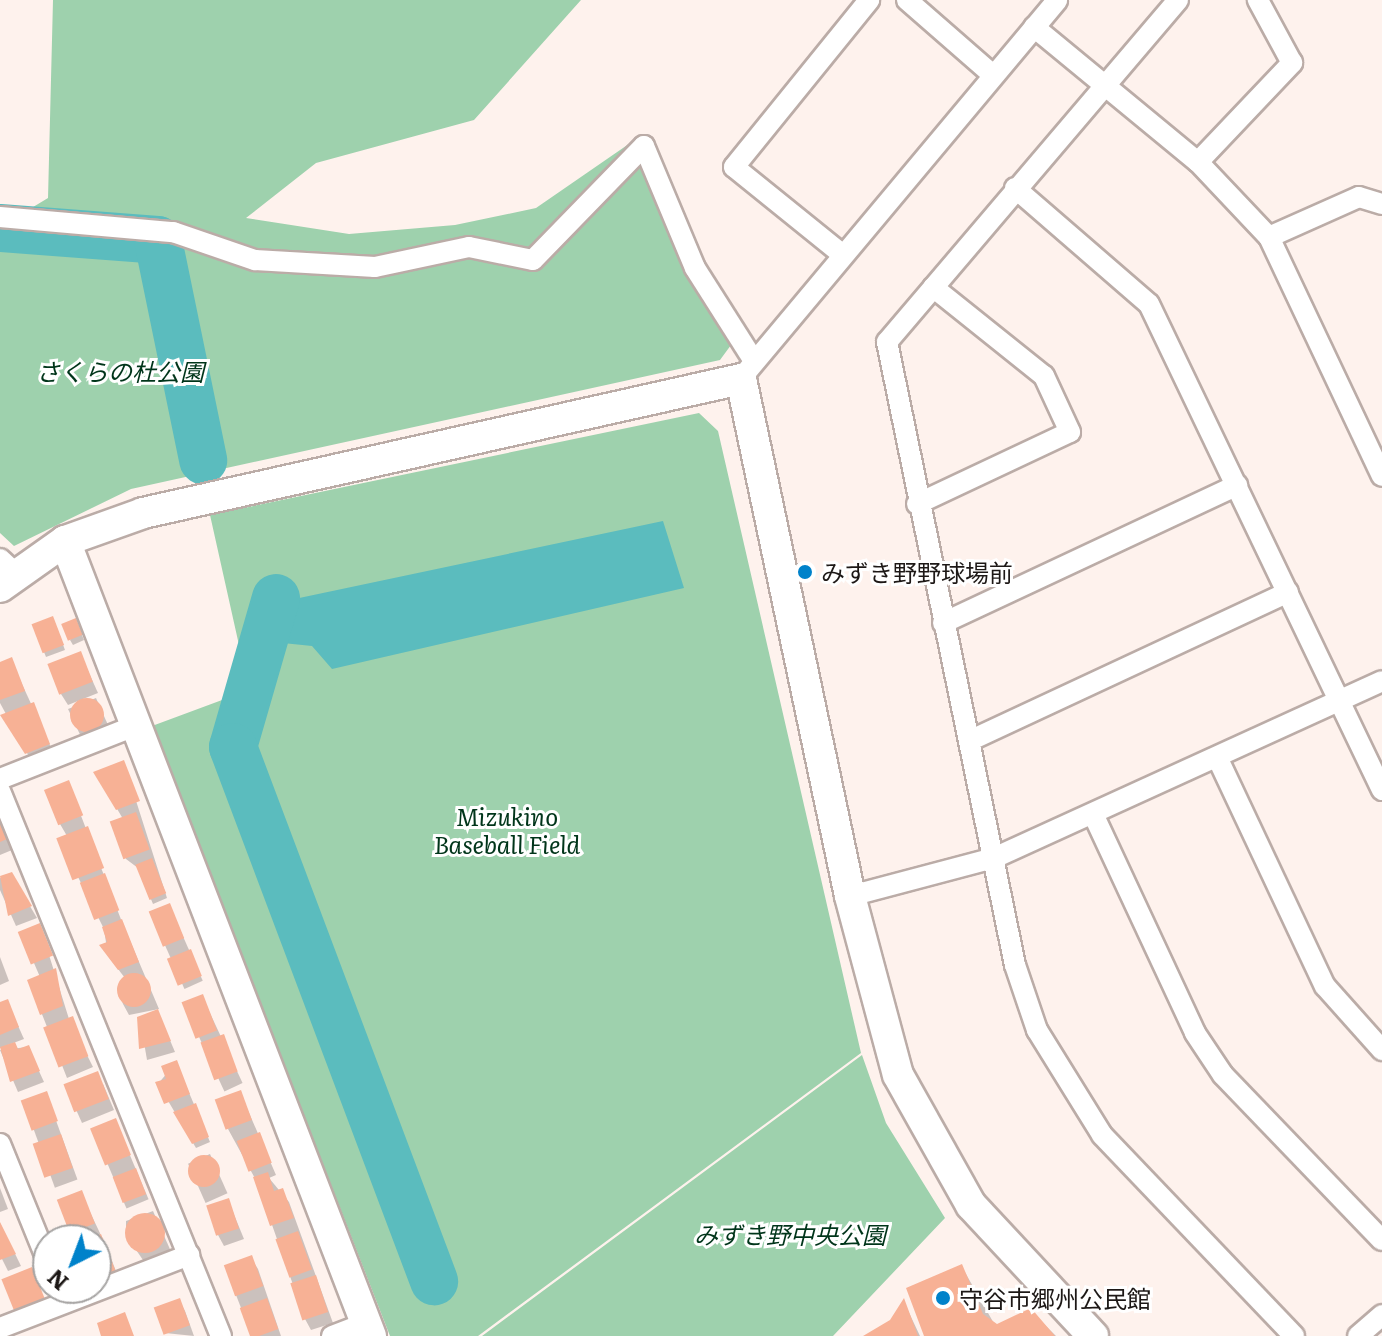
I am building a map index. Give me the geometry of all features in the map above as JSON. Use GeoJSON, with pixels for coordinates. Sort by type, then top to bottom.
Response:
{"type":"FeatureCollection","features":[{"type":"Feature","properties":{"kind":"street"},"geometry":{"type":"LineString","coordinates":[[843,255],[734,167],[869,0]]}},
{"type":"Feature","properties":{"kind":"street"},"geometry":{"type":"LineString","coordinates":[[907,0],[993,75]]}},
{"type":"Feature","properties":{"kind":"street"},"geometry":{"type":"LineString","coordinates":[[5,573],[65,541],[189,500],[747,370],[1057,0]]}},
{"type":"Feature","properties":{"kind":"street"},"geometry":{"type":"LineString","coordinates":[[1178,0],[1101,84],[887,342],[917,504],[1015,965],[1068,1088],[1102,1135],[1294,1336]]}},
{"type":"Feature","properties":{"kind":"street"},"geometry":{"type":"LineString","coordinates":[[1198,162],[1292,63],[1258,0]]}},
{"type":"Feature","properties":{"kind":"street"},"geometry":{"type":"LineString","coordinates":[[1034,27],[1198,162],[1269,237],[1382,476]]}},
{"type":"Feature","properties":{"kind":"street"},"geometry":{"type":"LineString","coordinates":[[0,217],[173,232],[255,260],[375,267],[469,247],[533,260],[644,146],[695,268],[747,370],[850,896],[898,1075],[942,1163],[971,1205],[1093,1336]]}},
{"type":"Feature","properties":{"kind":"street"},"geometry":{"type":"LineString","coordinates":[[1015,188],[1149,304],[1382,790]]}},
{"type":"Feature","properties":{"kind":"street"},"geometry":{"type":"LineString","coordinates":[[1269,237],[1359,197],[1382,204]]}},
{"type":"Feature","properties":{"kind":"street"},"geometry":{"type":"LineString","coordinates":[[917,504],[1070,432],[1044,376],[933,287]]}},
{"type":"Feature","properties":{"kind":"street"},"geometry":{"type":"LineString","coordinates":[[943,623],[1237,485]]}},
{"type":"Feature","properties":{"kind":"street"},"geometry":{"type":"LineString","coordinates":[[65,541],[368,1330],[332,1336]]}},
{"type":"Feature","properties":{"kind":"street"},"geometry":{"type":"LineString","coordinates":[[969,741],[1288,592]]}},
{"type":"Feature","properties":{"kind":"street"},"geometry":{"type":"LineString","coordinates":[[850,896],[994,858],[1094,816],[1382,681]]}},
{"type":"Feature","properties":{"kind":"street"},"geometry":{"type":"LineString","coordinates":[[0,779],[137,725]]}},
{"type":"Feature","properties":{"kind":"street"},"geometry":{"type":"LineString","coordinates":[[1218,759],[1325,986],[1382,1050]]}},
{"type":"Feature","properties":{"kind":"street"},"geometry":{"type":"LineString","coordinates":[[0,791],[221,1336]]}},
{"type":"Feature","properties":{"kind":"street"},"geometry":{"type":"LineString","coordinates":[[1094,816],[1195,1033],[1223,1075],[1382,1240]]}},
{"type":"Feature","properties":{"kind":"street"},"geometry":{"type":"LineString","coordinates":[[0,1144],[33,1224]]}},
{"type":"Feature","properties":{"kind":"street"},"geometry":{"type":"LineString","coordinates":[[112,1279],[189,1255]]}},
{"type":"Feature","properties":{"kind":"street"},"geometry":{"type":"LineString","coordinates":[[0,1328],[44,1304]]}},
{"type":"Feature","properties":{"kind":"street"},"geometry":{"type":"LineString","coordinates":[[1358,1336],[1382,1315]]}},
{"type":"Feature","properties":{"kind":"green space","name":"さくらの杜公園"},"geometry":{"type":"Polygon","coordinates":[[[53,0],[581,0],[474,120],[316,163],[246,218],[349,234],[455,225],[536,208],[636,139],[731,345],[720,360],[131,489],[14,546],[0,533],[0,227],[48,198],[53,0]]]}},
{"type":"Feature","properties":{"kind":"green space","name":"Mizukino Baseball Field"},"geometry":{"type":"Polygon","coordinates":[[[699,413],[718,431],[861,1053],[478,1336],[390,1336],[152,726],[249,690],[210,515],[699,413]]]}},
{"type":"Feature","properties":{"kind":"green space","name":"みずき野中央公園"},"geometry":{"type":"Polygon","coordinates":[[[862,1055],[886,1123],[945,1218],[833,1336],[482,1336],[862,1055]]]}},
{"type":"Feature","properties":{"kind":"water"},"geometry":{"type":"Polygon","coordinates":[[[663,521],[684,588],[332,669],[312,646],[273,642],[285,601],[663,521]]]}},
{"type":"Feature","properties":{"kind":"building"},"geometry":{"type":"Polygon","coordinates":[[[53,616],[64,645],[43,653],[32,624],[53,616]]]}},
{"type":"Feature","properties":{"kind":"building"},"geometry":{"type":"Polygon","coordinates":[[[76,618],[83,635],[68,641],[61,624],[76,618]]]}},
{"type":"Feature","properties":{"kind":"building"},"geometry":{"type":"Polygon","coordinates":[[[81,651],[93,682],[59,695],[47,664],[81,651]]]}},
{"type":"Feature","properties":{"kind":"building"},"geometry":{"type":"Polygon","coordinates":[[[12,657],[25,691],[0,700],[0,662],[12,657]]]}},
{"type":"Feature","properties":{"kind":"building"},"geometry":{"type":"Polygon","coordinates":[[[87,698],[99,703],[104,715],[99,727],[87,732],[75,727],[70,715],[75,703],[87,698]]]}},
{"type":"Feature","properties":{"kind":"building"},"geometry":{"type":"Polygon","coordinates":[[[34,702],[50,744],[25,754],[0,715],[34,702]]]}},
{"type":"Feature","properties":{"kind":"building"},"geometry":{"type":"Polygon","coordinates":[[[124,760],[140,801],[116,810],[93,772],[124,760]]]}},
{"type":"Feature","properties":{"kind":"building"},"geometry":{"type":"Polygon","coordinates":[[[69,780],[83,815],[58,825],[44,790],[69,780]]]}},
{"type":"Feature","properties":{"kind":"building"},"geometry":{"type":"Polygon","coordinates":[[[136,812],[150,850],[123,859],[110,822],[136,812]]]}},
{"type":"Feature","properties":{"kind":"building"},"geometry":{"type":"Polygon","coordinates":[[[0,820],[7,839],[0,842],[0,820]]]}},
{"type":"Feature","properties":{"kind":"building"},"geometry":{"type":"Polygon","coordinates":[[[88,826],[104,868],[72,880],[56,838],[88,826]]]}},
{"type":"Feature","properties":{"kind":"building"},"geometry":{"type":"Polygon","coordinates":[[[152,858],[166,893],[150,900],[135,865],[152,858]]]}},
{"type":"Feature","properties":{"kind":"building"},"geometry":{"type":"Polygon","coordinates":[[[12,872],[32,906],[8,916],[0,876],[12,872]]]}},
{"type":"Feature","properties":{"kind":"building"},"geometry":{"type":"Polygon","coordinates":[[[105,873],[119,910],[94,920],[80,883],[105,873]]]}},
{"type":"Feature","properties":{"kind":"building"},"geometry":{"type":"Polygon","coordinates":[[[170,903],[184,938],[163,947],[149,912],[170,903]]]}},
{"type":"Feature","properties":{"kind":"building"},"geometry":{"type":"Polygon","coordinates":[[[122,919],[139,962],[118,970],[99,945],[107,942],[102,927],[122,919]]]}},
{"type":"Feature","properties":{"kind":"building"},"geometry":{"type":"Polygon","coordinates":[[[40,923],[53,955],[31,964],[18,932],[40,923]]]}},
{"type":"Feature","properties":{"kind":"building"},"geometry":{"type":"Polygon","coordinates":[[[191,949],[202,976],[178,986],[167,959],[191,949]]]}},
{"type":"Feature","properties":{"kind":"building"},"geometry":{"type":"Polygon","coordinates":[[[56,968],[63,1006],[40,1015],[27,980],[56,968]]]}},
{"type":"Feature","properties":{"kind":"building"},"geometry":{"type":"Polygon","coordinates":[[[134,973],[146,978],[151,990],[146,1002],[134,1007],[122,1002],[117,990],[122,978],[134,973]]]}},
{"type":"Feature","properties":{"kind":"building"},"geometry":{"type":"Polygon","coordinates":[[[203,994],[217,1030],[196,1039],[182,1002],[203,994]]]}},
{"type":"Feature","properties":{"kind":"building"},"geometry":{"type":"Polygon","coordinates":[[[8,999],[19,1027],[0,1035],[0,1002],[8,999]]]}},
{"type":"Feature","properties":{"kind":"building"},"geometry":{"type":"Polygon","coordinates":[[[158,1009],[171,1041],[139,1049],[137,1017],[158,1009]]]}},
{"type":"Feature","properties":{"kind":"building"},"geometry":{"type":"Polygon","coordinates":[[[73,1016],[88,1056],[59,1068],[43,1027],[73,1016]]]}},
{"type":"Feature","properties":{"kind":"building"},"geometry":{"type":"Polygon","coordinates":[[[224,1034],[238,1072],[214,1080],[201,1043],[224,1034]]]}},
{"type":"Feature","properties":{"kind":"building"},"geometry":{"type":"Polygon","coordinates":[[[15,1042],[18,1049],[29,1045],[40,1071],[10,1082],[0,1047],[15,1042]]]}},
{"type":"Feature","properties":{"kind":"building"},"geometry":{"type":"Polygon","coordinates":[[[177,1060],[190,1094],[164,1104],[155,1082],[166,1079],[161,1066],[177,1060]]]}},
{"type":"Feature","properties":{"kind":"building"},"geometry":{"type":"Polygon","coordinates":[[[98,1071],[109,1099],[74,1112],[63,1084],[98,1071]]]}},
{"type":"Feature","properties":{"kind":"building"},"geometry":{"type":"Polygon","coordinates":[[[241,1090],[252,1120],[226,1130],[215,1100],[241,1090]]]}},
{"type":"Feature","properties":{"kind":"building"},"geometry":{"type":"Polygon","coordinates":[[[47,1091],[58,1121],[32,1131],[21,1101],[47,1091]]]}},
{"type":"Feature","properties":{"kind":"building"},"geometry":{"type":"Polygon","coordinates":[[[196,1103],[209,1137],[192,1144],[173,1112],[196,1103]]]}},
{"type":"Feature","properties":{"kind":"building"},"geometry":{"type":"Polygon","coordinates":[[[116,1118],[131,1155],[105,1166],[90,1128],[116,1118]]]}},
{"type":"Feature","properties":{"kind":"building"},"geometry":{"type":"Polygon","coordinates":[[[260,1132],[272,1163],[248,1172],[237,1141],[260,1132]]]}},
{"type":"Feature","properties":{"kind":"building"},"geometry":{"type":"Polygon","coordinates":[[[61,1134],[73,1168],[44,1178],[33,1144],[61,1134]]]}},
{"type":"Feature","properties":{"kind":"building"},"geometry":{"type":"Polygon","coordinates":[[[204,1155],[215,1160],[220,1171],[215,1182],[204,1187],[193,1182],[188,1171],[193,1160],[204,1155]]]}},
{"type":"Feature","properties":{"kind":"building"},"geometry":{"type":"Polygon","coordinates":[[[136,1168],[146,1194],[123,1203],[113,1177],[136,1168]]]}},
{"type":"Feature","properties":{"kind":"building"},"geometry":{"type":"Polygon","coordinates":[[[268,1172],[274,1191],[283,1188],[294,1218],[270,1226],[253,1177],[268,1172]]]}},
{"type":"Feature","properties":{"kind":"building"},"geometry":{"type":"Polygon","coordinates":[[[82,1190],[95,1224],[66,1224],[57,1200],[82,1190]]]}},
{"type":"Feature","properties":{"kind":"building"},"geometry":{"type":"Polygon","coordinates":[[[229,1198],[239,1228],[216,1236],[206,1205],[229,1198]]]}},
{"type":"Feature","properties":{"kind":"building"},"geometry":{"type":"Polygon","coordinates":[[[145,1213],[159,1219],[165,1233],[159,1247],[145,1253],[131,1247],[125,1233],[131,1219],[145,1213]]]}},
{"type":"Feature","properties":{"kind":"building"},"geometry":{"type":"Polygon","coordinates":[[[0,1222],[16,1254],[0,1260],[0,1222]]]}},
{"type":"Feature","properties":{"kind":"building"},"geometry":{"type":"Polygon","coordinates":[[[298,1231],[312,1270],[289,1278],[275,1239],[298,1231]]]}},
{"type":"Feature","properties":{"kind":"building"},"geometry":{"type":"Polygon","coordinates":[[[252,1255],[263,1286],[235,1296],[224,1265],[252,1255]]]}},
{"type":"Feature","properties":{"kind":"building","name":"守谷市郷州公民館"},"geometry":{"type":"Polygon","coordinates":[[[962,1264],[983,1314],[997,1324],[1031,1308],[1055,1336],[924,1336],[906,1288],[962,1264]]]}},
{"type":"Feature","properties":{"kind":"building"},"geometry":{"type":"Polygon","coordinates":[[[32,1267],[34,1304],[15,1312],[1,1279],[32,1267]]]}},
{"type":"Feature","properties":{"kind":"building"},"geometry":{"type":"Polygon","coordinates":[[[316,1275],[328,1312],[302,1320],[290,1283],[316,1275]]]}},
{"type":"Feature","properties":{"kind":"building"},"geometry":{"type":"Polygon","coordinates":[[[180,1298],[190,1325],[164,1335],[154,1308],[180,1298]]]}},
{"type":"Feature","properties":{"kind":"building"},"geometry":{"type":"Polygon","coordinates":[[[267,1298],[278,1329],[250,1336],[240,1308],[267,1298]]]}},
{"type":"Feature","properties":{"kind":"building"},"geometry":{"type":"Polygon","coordinates":[[[904,1298],[918,1336],[863,1336],[890,1320],[904,1298]]]}},
{"type":"Feature","properties":{"kind":"building"},"geometry":{"type":"Polygon","coordinates":[[[125,1312],[134,1336],[101,1336],[97,1323],[125,1312]]]}},
{"type":"Feature","properties":{"kind":"waterway"},"geometry":{"type":"LineString","coordinates":[[0,228],[158,240],[203,460]]}},
{"type":"Feature","properties":{"kind":"waterway"},"geometry":{"type":"LineString","coordinates":[[276,598],[233,747],[434,1281]]}},
{"type":"Feature","properties":{"kind":"place","name":"みずき野野球場前"},"geometry":{"type":"Point","coordinates":[805,572]}},
{"type":"Feature","properties":{"kind":"place","name":"守谷市郷州公民館"},"geometry":{"type":"Point","coordinates":[943,1298]}}]}
